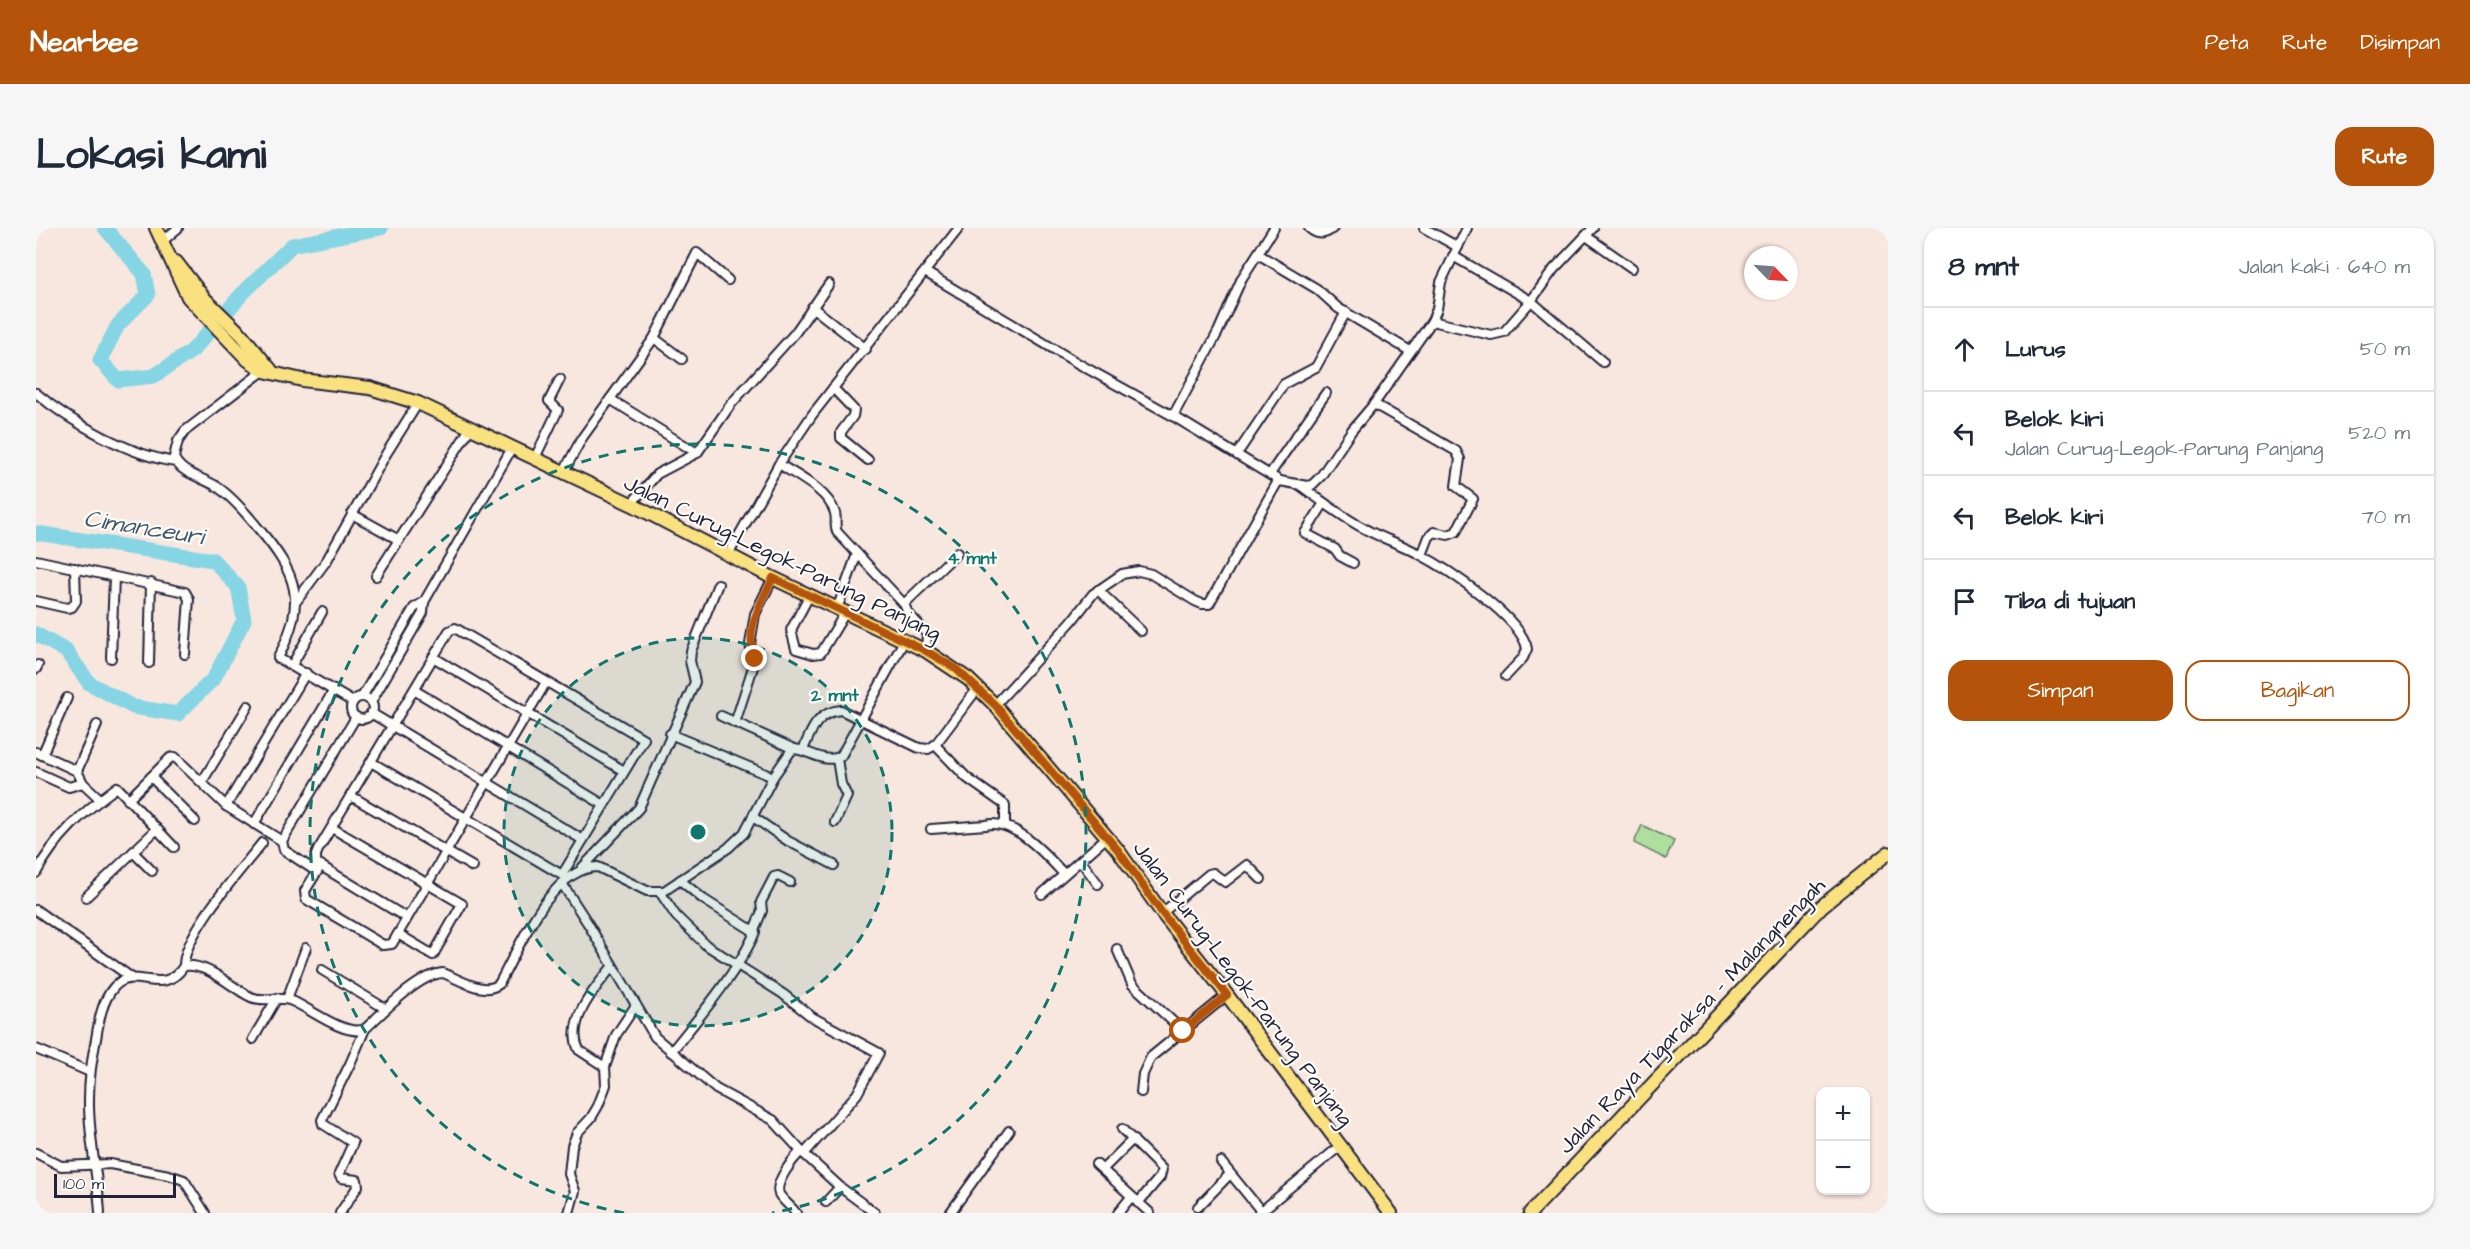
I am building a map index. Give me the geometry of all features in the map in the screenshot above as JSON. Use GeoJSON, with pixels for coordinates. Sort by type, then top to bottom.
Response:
{"type":"FeatureCollection","features":[{"type":"Feature","properties":{"kind":"main road","name":"Jalan Curug–Legok–Parung Panjang"},"geometry":{"type":"LineString","coordinates":[[156,228],[171,257],[200,302],[238,339],[248,360],[269,370],[302,380],[370,388],[418,403],[631,504],[809,596],[926,651],[955,668],[995,705],[1107,837],[1162,913],[1227,995],[1391,1213]]}},
{"type":"Feature","properties":{"kind":"main road","name":"Jalan Raya Tigaraksa - Malangnengah"},"geometry":{"type":"LineString","coordinates":[[1530,1213],[1822,906],[1888,853]]}},
{"type":"Feature","properties":{"kind":"street"},"geometry":{"type":"LineString","coordinates":[[164,240],[178,228]]}},
{"type":"Feature","properties":{"kind":"street"},"geometry":{"type":"LineString","coordinates":[[728,555],[779,464],[833,388],[959,228]]}},
{"type":"Feature","properties":{"kind":"street"},"geometry":{"type":"LineString","coordinates":[[1173,416],[1218,332],[1242,278],[1274,228]]}},
{"type":"Feature","properties":{"kind":"street"},"geometry":{"type":"LineString","coordinates":[[1309,228],[1320,234],[1325,234],[1333,228]]}},
{"type":"Feature","properties":{"kind":"street"},"geometry":{"type":"LineString","coordinates":[[1424,228],[1458,246]]}},
{"type":"Feature","properties":{"kind":"street"},"geometry":{"type":"LineString","coordinates":[[1301,486],[1312,484],[1321,476],[1432,321],[1437,309],[1441,282],[1467,228]]}},
{"type":"Feature","properties":{"kind":"street"},"geometry":{"type":"LineString","coordinates":[[1432,321],[1491,335],[1500,334],[1509,328],[1554,269],[1593,228]]}},
{"type":"Feature","properties":{"kind":"street"},"geometry":{"type":"LineString","coordinates":[[1586,236],[1632,268]]}},
{"type":"Feature","properties":{"kind":"street"},"geometry":{"type":"LineString","coordinates":[[563,473],[582,438],[654,338],[697,253],[728,280]]}},
{"type":"Feature","properties":{"kind":"street"},"geometry":{"type":"LineString","coordinates":[[1258,254],[1317,289],[1329,302],[1410,351]]}},
{"type":"Feature","properties":{"kind":"street"},"geometry":{"type":"LineString","coordinates":[[1453,256],[1531,301],[1603,363]]}},
{"type":"Feature","properties":{"kind":"street"},"geometry":{"type":"LineString","coordinates":[[925,272],[1280,481],[1301,486],[1335,512],[1366,530],[1422,555],[1494,605],[1520,631],[1527,645],[1526,654],[1506,676]]}},
{"type":"Feature","properties":{"kind":"street"},"geometry":{"type":"LineString","coordinates":[[631,504],[657,474],[697,453],[731,404],[788,341],[829,284]]}},
{"type":"Feature","properties":{"kind":"street"},"geometry":{"type":"LineString","coordinates":[[812,307],[866,349]]}},
{"type":"Feature","properties":{"kind":"street"},"geometry":{"type":"LineString","coordinates":[[1237,454],[1284,384],[1316,367],[1346,312]]}},
{"type":"Feature","properties":{"kind":"street"},"geometry":{"type":"LineString","coordinates":[[654,338],[682,359]]}},
{"type":"Feature","properties":{"kind":"street"},"geometry":{"type":"LineString","coordinates":[[176,462],[176,447],[185,431],[269,370]]}},
{"type":"Feature","properties":{"kind":"street"},"geometry":{"type":"LineString","coordinates":[[535,458],[557,412],[557,407],[549,402],[560,379]]}},
{"type":"Feature","properties":{"kind":"street"},"geometry":{"type":"LineString","coordinates":[[833,388],[854,410],[854,414],[840,436],[868,460]]}},
{"type":"Feature","properties":{"kind":"street"},"geometry":{"type":"LineString","coordinates":[[36,393],[70,417],[118,444],[154,459],[176,462],[185,470],[218,486],[241,507],[269,541],[290,573],[296,603],[290,634],[278,658],[353,702]]}},
{"type":"Feature","properties":{"kind":"street"},"geometry":{"type":"LineString","coordinates":[[1269,474],[1326,393]]}},
{"type":"Feature","properties":{"kind":"street"},"geometry":{"type":"LineString","coordinates":[[610,399],[697,453]]}},
{"type":"Feature","properties":{"kind":"street"},"geometry":{"type":"LineString","coordinates":[[296,603],[321,569],[386,454],[418,403]]}},
{"type":"Feature","properties":{"kind":"street"},"geometry":{"type":"LineString","coordinates":[[1374,404],[1456,451],[1460,459],[1456,486],[1473,499],[1458,529],[1448,535],[1434,532],[1429,537],[1422,555]]}},
{"type":"Feature","properties":{"kind":"street"},"geometry":{"type":"LineString","coordinates":[[376,576],[471,427]]}},
{"type":"Feature","properties":{"kind":"street"},"geometry":{"type":"LineString","coordinates":[[371,713],[371,702],[423,613],[424,603],[513,448]]}},
{"type":"Feature","properties":{"kind":"street"},"geometry":{"type":"LineString","coordinates":[[779,464],[822,494],[836,514],[837,532],[904,604],[908,613],[927,634],[926,651]]}},
{"type":"Feature","properties":{"kind":"street"},"geometry":{"type":"LineString","coordinates":[[995,705],[1098,590],[1122,574],[1139,571],[1164,581],[1195,601],[1209,604],[1268,498],[1280,481]]}},
{"type":"Feature","properties":{"kind":"street"},"geometry":{"type":"LineString","coordinates":[[1324,503],[1305,533],[1335,549],[1340,556],[1353,563]]}},
{"type":"Feature","properties":{"kind":"street"},"geometry":{"type":"LineString","coordinates":[[352,514],[399,540]]}},
{"type":"Feature","properties":{"kind":"street"},"geometry":{"type":"LineString","coordinates":[[904,604],[957,553]]}},
{"type":"Feature","properties":{"kind":"street"},"geometry":{"type":"LineString","coordinates":[[809,596],[791,630],[796,649],[813,654],[821,653],[841,611],[857,554]]}},
{"type":"Feature","properties":{"kind":"street"},"geometry":{"type":"LineString","coordinates":[[36,560],[180,589],[188,595],[189,604],[185,654]]}},
{"type":"Feature","properties":{"kind":"street"},"geometry":{"type":"LineString","coordinates":[[36,601],[72,607],[76,602],[75,568]]}},
{"type":"Feature","properties":{"kind":"street"},"geometry":{"type":"LineString","coordinates":[[111,658],[114,577]]}},
{"type":"Feature","properties":{"kind":"street"},"geometry":{"type":"LineString","coordinates":[[735,723],[754,664],[750,644],[755,614],[773,578]]}},
{"type":"Feature","properties":{"kind":"street"},"geometry":{"type":"LineString","coordinates":[[149,663],[151,583]]}},
{"type":"Feature","properties":{"kind":"street"},"geometry":{"type":"LineString","coordinates":[[340,1213],[358,1186],[357,1180],[341,1178],[339,1174],[353,1143],[323,1124],[322,1120],[350,1064],[364,1029],[422,980],[436,974],[443,973],[486,990],[499,984],[538,910],[553,892],[581,869],[639,808],[695,682],[690,661],[692,651],[718,584]]}},
{"type":"Feature","properties":{"kind":"street"},"geometry":{"type":"LineString","coordinates":[[1098,590],[1141,631]]}},
{"type":"Feature","properties":{"kind":"street"},"geometry":{"type":"LineString","coordinates":[[371,713],[363,719],[356,717],[351,710],[353,702],[362,697],[414,609],[424,603]]}},
{"type":"Feature","properties":{"kind":"street"},"geometry":{"type":"LineString","coordinates":[[292,665],[322,612]]}},
{"type":"Feature","properties":{"kind":"street"},"geometry":{"type":"LineString","coordinates":[[319,868],[316,855],[449,630],[455,628],[644,739],[562,875],[371,762]]}},
{"type":"Feature","properties":{"kind":"street"},"geometry":{"type":"LineString","coordinates":[[721,716],[794,749],[828,759],[837,759],[846,751],[904,641]]}},
{"type":"Feature","properties":{"kind":"street"},"geometry":{"type":"LineString","coordinates":[[433,657],[624,771]]}},
{"type":"Feature","properties":{"kind":"street"},"geometry":{"type":"LineString","coordinates":[[226,806],[306,673]]}},
{"type":"Feature","properties":{"kind":"street"},"geometry":{"type":"LineString","coordinates":[[319,868],[305,891],[306,899],[383,945],[392,944],[546,682]]}},
{"type":"Feature","properties":{"kind":"street"},"geometry":{"type":"LineString","coordinates":[[803,750],[812,729],[822,716],[841,710],[919,748],[928,749],[934,745],[978,688]]}},
{"type":"Feature","properties":{"kind":"street"},"geometry":{"type":"LineString","coordinates":[[254,824],[334,690]]}},
{"type":"Feature","properties":{"kind":"street"},"geometry":{"type":"LineString","coordinates":[[414,690],[604,804]]}},
{"type":"Feature","properties":{"kind":"street"},"geometry":{"type":"LineString","coordinates":[[362,697],[371,702]]}},
{"type":"Feature","properties":{"kind":"street"},"geometry":{"type":"LineString","coordinates":[[67,698],[39,753],[77,771],[83,783],[100,800]]}},
{"type":"Feature","properties":{"kind":"street"},"geometry":{"type":"LineString","coordinates":[[202,782],[248,706]]}},
{"type":"Feature","properties":{"kind":"street"},"geometry":{"type":"LineString","coordinates":[[371,713],[583,840]]}},
{"type":"Feature","properties":{"kind":"street"},"geometry":{"type":"LineString","coordinates":[[356,717],[282,841],[284,850],[407,918]]}},
{"type":"Feature","properties":{"kind":"street"},"geometry":{"type":"LineString","coordinates":[[77,771],[97,725]]}},
{"type":"Feature","properties":{"kind":"street"},"geometry":{"type":"LineString","coordinates":[[670,734],[773,777]]}},
{"type":"Feature","properties":{"kind":"street"},"geometry":{"type":"LineString","coordinates":[[934,745],[967,778],[1005,805],[1005,825]]}},
{"type":"Feature","properties":{"kind":"street"},"geometry":{"type":"LineString","coordinates":[[581,869],[604,868],[647,891],[660,892],[728,848],[744,833],[773,777],[787,754],[794,749]]}},
{"type":"Feature","properties":{"kind":"street"},"geometry":{"type":"LineString","coordinates":[[128,800],[170,758],[175,757],[226,806],[282,841]]}},
{"type":"Feature","properties":{"kind":"street"},"geometry":{"type":"LineString","coordinates":[[835,822],[847,796],[841,784],[837,759]]}},
{"type":"Feature","properties":{"kind":"street"},"geometry":{"type":"LineString","coordinates":[[36,772],[69,787],[83,783]]}},
{"type":"Feature","properties":{"kind":"street"},"geometry":{"type":"LineString","coordinates":[[151,777],[195,821]]}},
{"type":"Feature","properties":{"kind":"street"},"geometry":{"type":"LineString","coordinates":[[36,873],[60,836],[117,788],[174,848]]}},
{"type":"Feature","properties":{"kind":"street"},"geometry":{"type":"LineString","coordinates":[[351,796],[473,867]]}},
{"type":"Feature","properties":{"kind":"street"},"geometry":{"type":"LineString","coordinates":[[753,817],[788,841],[834,865]]}},
{"type":"Feature","properties":{"kind":"street"},"geometry":{"type":"LineString","coordinates":[[931,829],[994,822],[1005,825],[1032,842],[1064,874]]}},
{"type":"Feature","properties":{"kind":"street"},"geometry":{"type":"LineString","coordinates":[[332,828],[462,904],[433,955],[398,934]]}},
{"type":"Feature","properties":{"kind":"street"},"geometry":{"type":"LineString","coordinates":[[86,897],[157,829]]}},
{"type":"Feature","properties":{"kind":"street"},"geometry":{"type":"LineString","coordinates":[[1042,894],[1107,837]]}},
{"type":"Feature","properties":{"kind":"street"},"geometry":{"type":"LineString","coordinates":[[100,1213],[88,1099],[99,1017],[106,998],[121,981],[132,978],[166,981],[174,978],[184,966],[186,947],[196,931],[262,843]]}},
{"type":"Feature","properties":{"kind":"street"},"geometry":{"type":"LineString","coordinates":[[133,852],[152,871]]}},
{"type":"Feature","properties":{"kind":"street"},"geometry":{"type":"LineString","coordinates":[[1081,861],[1098,884]]}},
{"type":"Feature","properties":{"kind":"street"},"geometry":{"type":"LineString","coordinates":[[1162,913],[1209,873],[1213,873],[1225,882],[1247,865],[1261,879]]}},
{"type":"Feature","properties":{"kind":"street"},"geometry":{"type":"LineString","coordinates":[[671,1052],[736,964],[754,935],[762,911],[761,902],[774,877],[790,882]]}},
{"type":"Feature","properties":{"kind":"street"},"geometry":{"type":"LineString","coordinates":[[680,880],[703,899],[754,930]]}},
{"type":"Feature","properties":{"kind":"street"},"geometry":{"type":"LineString","coordinates":[[563,885],[655,1037],[722,1094],[773,1120],[802,1152],[875,1213]]}},
{"type":"Feature","properties":{"kind":"street"},"geometry":{"type":"LineString","coordinates":[[660,892],[676,916],[699,939],[790,999],[818,1021],[879,1053],[857,1094],[787,1168],[778,1186],[781,1197],[796,1213]]}},
{"type":"Feature","properties":{"kind":"street"},"geometry":{"type":"LineString","coordinates":[[36,910],[132,978]]}},
{"type":"Feature","properties":{"kind":"street"},"geometry":{"type":"LineString","coordinates":[[287,999],[306,948]]}},
{"type":"Feature","properties":{"kind":"street"},"geometry":{"type":"LineString","coordinates":[[1117,948],[1132,984],[1183,1031]]}},
{"type":"Feature","properties":{"kind":"street"},"geometry":{"type":"LineString","coordinates":[[184,966],[210,972],[254,998],[287,999],[353,1031],[364,1029]]}},
{"type":"Feature","properties":{"kind":"street"},"geometry":{"type":"LineString","coordinates":[[605,1067],[579,1050],[575,1034],[585,1003],[612,967]]}},
{"type":"Feature","properties":{"kind":"street"},"geometry":{"type":"LineString","coordinates":[[322,970],[386,1009]]}},
{"type":"Feature","properties":{"kind":"street"},"geometry":{"type":"LineString","coordinates":[[1141,1092],[1143,1074],[1151,1057],[1227,995]]}},
{"type":"Feature","properties":{"kind":"street"},"geometry":{"type":"LineString","coordinates":[[253,1039],[277,999]]}},
{"type":"Feature","properties":{"kind":"street"},"geometry":{"type":"LineString","coordinates":[[569,1213],[575,1191],[569,1174],[572,1146],[577,1133],[591,1118],[606,1085],[605,1067],[616,1035],[636,1005]]}},
{"type":"Feature","properties":{"kind":"street"},"geometry":{"type":"LineString","coordinates":[[36,1049],[90,1072]]}},
{"type":"Feature","properties":{"kind":"street"},"geometry":{"type":"LineString","coordinates":[[1118,1213],[1135,1200],[1162,1171],[1133,1138],[1122,1130]]}},
{"type":"Feature","properties":{"kind":"street"},"geometry":{"type":"LineString","coordinates":[[950,1213],[1009,1131]]}},
{"type":"Feature","properties":{"kind":"street"},"geometry":{"type":"LineString","coordinates":[[1103,1169],[1133,1138]]}},
{"type":"Feature","properties":{"kind":"street"},"geometry":{"type":"LineString","coordinates":[[1221,1162],[1260,1212],[1340,1146]]}},
{"type":"Feature","properties":{"kind":"street"},"geometry":{"type":"LineString","coordinates":[[36,1153],[61,1166],[95,1164],[145,1169],[184,1180],[205,1213]]}},
{"type":"Feature","properties":{"kind":"street"},"geometry":{"type":"LineString","coordinates":[[1096,1164],[1150,1213]]}},
{"type":"Feature","properties":{"kind":"street"},"geometry":{"type":"LineString","coordinates":[[1197,1207],[1230,1173]]}},
{"type":"Feature","properties":{"kind":"street"},"geometry":{"type":"LineString","coordinates":[[826,1202],[840,1186]]}},
{"type":"Feature","properties":{"kind":"green space"},"geometry":{"type":"Polygon","coordinates":[[[1642,825],[1674,841],[1666,859],[1634,843],[1642,825]]]}},
{"type":"Feature","properties":{"kind":"waterway","name":"Cimanceuri"},"geometry":{"type":"LineString","coordinates":[[105,228],[144,274],[148,295],[118,325],[100,360],[118,380],[154,376],[192,351],[243,293],[292,245],[381,228]]}},
{"type":"Feature","properties":{"kind":"waterway","name":"Cimanceuri"},"geometry":{"type":"LineString","coordinates":[[36,533],[213,560],[238,587],[244,620],[214,678],[178,714],[133,707],[89,683],[66,651],[36,634]]}},
{"type":"Feature","properties":{"kind":"route"},"geometry":{"type":"LineString","coordinates":[[755,659],[750,644],[755,614],[773,578],[942,659],[968,679],[995,705],[1118,850],[1162,913],[1227,995],[1183,1031]]}}]}
